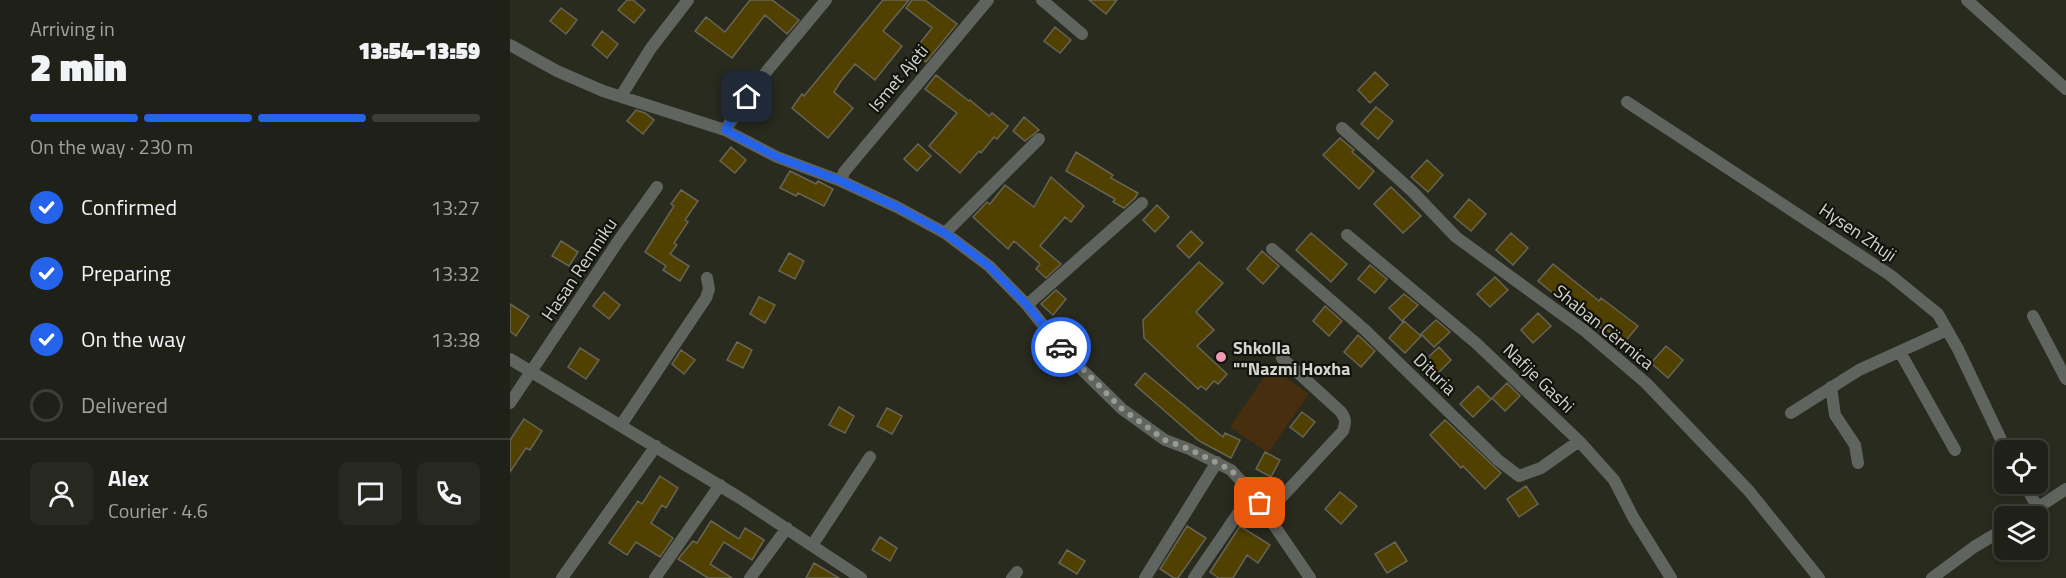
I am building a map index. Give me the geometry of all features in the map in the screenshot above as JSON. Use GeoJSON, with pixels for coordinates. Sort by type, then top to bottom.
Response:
{"type":"FeatureCollection","features":[{"type":"Feature","properties":{"kind":"street"},"geometry":{"type":"LineString","coordinates":[[621,96],[651,48],[688,0]]}},
{"type":"Feature","properties":{"kind":"street"},"geometry":{"type":"LineString","coordinates":[[725,130],[757,83],[826,0]]}},
{"type":"Feature","properties":{"kind":"street","name":"Ismet Ajeti"},"geometry":{"type":"LineString","coordinates":[[841,181],[851,163],[988,0]]}},
{"type":"Feature","properties":{"kind":"street"},"geometry":{"type":"LineString","coordinates":[[1042,0],[1082,34]]}},
{"type":"Feature","properties":{"kind":"street"},"geometry":{"type":"LineString","coordinates":[[1968,0],[2066,89]]}},
{"type":"Feature","properties":{"kind":"street"},"geometry":{"type":"LineString","coordinates":[[510,45],[557,71],[621,96],[725,130],[777,157],[841,181],[897,207],[945,233],[989,266],[1027,305],[1067,355],[1122,409],[1165,440],[1231,470],[1267,513],[1310,578]]}},
{"type":"Feature","properties":{"kind":"street","name":"Hysen Zhuji"},"geometry":{"type":"LineString","coordinates":[[1627,102],[1890,275],[1938,314],[1958,349],[2001,440]]}},
{"type":"Feature","properties":{"kind":"street","name":"Shaban Cërrnica"},"geometry":{"type":"LineString","coordinates":[[1342,128],[1412,191],[1456,237],[1586,331],[1646,382],[1749,491],[1820,578]]}},
{"type":"Feature","properties":{"kind":"street"},"geometry":{"type":"LineString","coordinates":[[945,233],[1039,139]]}},
{"type":"Feature","properties":{"kind":"street","name":"Hasan Remniku"},"geometry":{"type":"LineString","coordinates":[[510,404],[657,187]]}},
{"type":"Feature","properties":{"kind":"street"},"geometry":{"type":"LineString","coordinates":[[1027,305],[1142,203]]}},
{"type":"Feature","properties":{"kind":"street","name":"Nafije Gashi"},"geometry":{"type":"LineString","coordinates":[[1347,235],[1476,343],[1579,441],[1614,480],[1634,518],[1671,578]]}},
{"type":"Feature","properties":{"kind":"street","name":"Dituria"},"geometry":{"type":"LineString","coordinates":[[1272,249],[1365,330],[1498,460],[1519,476],[1541,468],[1579,441]]}},
{"type":"Feature","properties":{"kind":"street"},"geometry":{"type":"LineString","coordinates":[[621,424],[706,298],[709,290],[707,278]]}},
{"type":"Feature","properties":{"kind":"street"},"geometry":{"type":"LineString","coordinates":[[2033,316],[2066,379]]}},
{"type":"Feature","properties":{"kind":"street"},"geometry":{"type":"LineString","coordinates":[[1791,413],[1859,370],[1947,330]]}},
{"type":"Feature","properties":{"kind":"street"},"geometry":{"type":"LineString","coordinates":[[1900,352],[1955,450]]}},
{"type":"Feature","properties":{"kind":"street"},"geometry":{"type":"LineString","coordinates":[[1267,513],[1343,431],[1346,422],[1340,411],[1282,358]]}},
{"type":"Feature","properties":{"kind":"street"},"geometry":{"type":"LineString","coordinates":[[510,359],[720,485],[813,544],[861,578]]}},
{"type":"Feature","properties":{"kind":"street"},"geometry":{"type":"LineString","coordinates":[[1831,387],[1835,415],[1855,445],[1858,463]]}},
{"type":"Feature","properties":{"kind":"street"},"geometry":{"type":"LineString","coordinates":[[562,578],[656,446]]}},
{"type":"Feature","properties":{"kind":"street"},"geometry":{"type":"LineString","coordinates":[[813,544],[870,457]]}},
{"type":"Feature","properties":{"kind":"street"},"geometry":{"type":"LineString","coordinates":[[1145,578],[1217,462]]}},
{"type":"Feature","properties":{"kind":"street"},"geometry":{"type":"LineString","coordinates":[[655,578],[720,485]]}},
{"type":"Feature","properties":{"kind":"street"},"geometry":{"type":"LineString","coordinates":[[2041,506],[2066,489]]}},
{"type":"Feature","properties":{"kind":"street"},"geometry":{"type":"LineString","coordinates":[[1194,578],[1252,493]]}},
{"type":"Feature","properties":{"kind":"street"},"geometry":{"type":"LineString","coordinates":[[750,578],[787,528]]}},
{"type":"Feature","properties":{"kind":"street"},"geometry":{"type":"LineString","coordinates":[[1932,578],[1994,535]]}},
{"type":"Feature","properties":{"kind":"shaded area"},"geometry":{"type":"Polygon","coordinates":[[[1271,367],[1309,394],[1268,453],[1230,427],[1271,367]]]}},
{"type":"Feature","properties":{"kind":"building"},"geometry":{"type":"Polygon","coordinates":[[[627,0],[633,0],[645,10],[634,23],[618,10],[627,0]]]}},
{"type":"Feature","properties":{"kind":"building"},"geometry":{"type":"Polygon","coordinates":[[[750,0],[772,0],[799,20],[787,34],[765,15],[732,58],[695,31],[706,17],[725,32],[750,0]]]}},
{"type":"Feature","properties":{"kind":"building"},"geometry":{"type":"Polygon","coordinates":[[[883,0],[909,0],[883,31],[902,46],[875,80],[855,64],[841,81],[834,92],[853,108],[828,138],[792,108],[883,0]]]}},
{"type":"Feature","properties":{"kind":"building"},"geometry":{"type":"Polygon","coordinates":[[[912,0],[925,0],[957,24],[926,62],[913,52],[932,28],[906,8],[912,0]]]}},
{"type":"Feature","properties":{"kind":"building"},"geometry":{"type":"Polygon","coordinates":[[[1089,0],[1117,0],[1106,14],[1089,0]]]}},
{"type":"Feature","properties":{"kind":"building"},"geometry":{"type":"Polygon","coordinates":[[[561,8],[577,20],[566,34],[550,21],[561,8]]]}},
{"type":"Feature","properties":{"kind":"building"},"geometry":{"type":"Polygon","coordinates":[[[1055,27],[1071,40],[1060,53],[1044,41],[1055,27]]]}},
{"type":"Feature","properties":{"kind":"building"},"geometry":{"type":"Polygon","coordinates":[[[602,31],[618,44],[607,58],[592,45],[602,31]]]}},
{"type":"Feature","properties":{"kind":"building"},"geometry":{"type":"Polygon","coordinates":[[[1375,72],[1388,85],[1370,103],[1358,90],[1375,72]]]}},
{"type":"Feature","properties":{"kind":"building"},"geometry":{"type":"Polygon","coordinates":[[[936,75],[989,116],[992,113],[1008,126],[997,139],[994,137],[981,153],[979,151],[960,173],[929,146],[957,113],[925,89],[936,75]]]}},
{"type":"Feature","properties":{"kind":"building"},"geometry":{"type":"Polygon","coordinates":[[[1376,107],[1393,121],[1378,139],[1361,124],[1376,107]]]}},
{"type":"Feature","properties":{"kind":"building"},"geometry":{"type":"Polygon","coordinates":[[[636,110],[654,120],[643,134],[627,121],[636,110]]]}},
{"type":"Feature","properties":{"kind":"building"},"geometry":{"type":"Polygon","coordinates":[[[1024,117],[1039,130],[1025,141],[1013,131],[1024,117]]]}},
{"type":"Feature","properties":{"kind":"building"},"geometry":{"type":"Polygon","coordinates":[[[1340,138],[1374,171],[1359,189],[1323,155],[1340,138]]]}},
{"type":"Feature","properties":{"kind":"building"},"geometry":{"type":"Polygon","coordinates":[[[918,144],[931,156],[917,171],[904,159],[918,144]]]}},
{"type":"Feature","properties":{"kind":"building"},"geometry":{"type":"Polygon","coordinates":[[[731,147],[746,160],[735,173],[720,161],[731,147]]]}},
{"type":"Feature","properties":{"kind":"building"},"geometry":{"type":"Polygon","coordinates":[[[1076,152],[1113,175],[1111,178],[1138,193],[1135,198],[1124,208],[1113,202],[1115,199],[1066,171],[1076,152]]]}},
{"type":"Feature","properties":{"kind":"building"},"geometry":{"type":"Polygon","coordinates":[[[1427,160],[1443,175],[1428,192],[1411,177],[1427,160]]]}},
{"type":"Feature","properties":{"kind":"building"},"geometry":{"type":"Polygon","coordinates":[[[790,171],[816,184],[818,181],[833,189],[824,206],[798,193],[796,196],[780,188],[790,171]]]}},
{"type":"Feature","properties":{"kind":"building"},"geometry":{"type":"Polygon","coordinates":[[[1051,177],[1084,206],[1071,222],[1065,217],[1040,246],[1061,264],[1046,278],[1036,269],[1040,264],[1014,241],[1008,249],[973,217],[987,202],[990,204],[1005,185],[1034,207],[1051,177]]]}},
{"type":"Feature","properties":{"kind":"building"},"geometry":{"type":"Polygon","coordinates":[[[1391,187],[1421,216],[1403,233],[1374,204],[1391,187]]]}},
{"type":"Feature","properties":{"kind":"building"},"geometry":{"type":"Polygon","coordinates":[[[681,190],[698,201],[685,220],[688,222],[674,243],[677,245],[670,254],[689,266],[680,281],[663,270],[666,266],[645,252],[674,206],[671,204],[681,190]]]}},
{"type":"Feature","properties":{"kind":"building"},"geometry":{"type":"Polygon","coordinates":[[[1469,199],[1486,214],[1471,231],[1454,217],[1469,199]]]}},
{"type":"Feature","properties":{"kind":"building"},"geometry":{"type":"Polygon","coordinates":[[[1157,205],[1169,217],[1155,232],[1143,220],[1157,205]]]}},
{"type":"Feature","properties":{"kind":"building"},"geometry":{"type":"Polygon","coordinates":[[[1191,231],[1203,243],[1189,258],[1177,246],[1191,231]]]}},
{"type":"Feature","properties":{"kind":"building"},"geometry":{"type":"Polygon","coordinates":[[[1311,233],[1347,264],[1331,282],[1296,250],[1311,233]]]}},
{"type":"Feature","properties":{"kind":"building"},"geometry":{"type":"Polygon","coordinates":[[[1511,233],[1528,248],[1513,265],[1496,250],[1511,233]]]}},
{"type":"Feature","properties":{"kind":"building"},"geometry":{"type":"Polygon","coordinates":[[[561,241],[578,252],[569,266],[552,256],[561,241]]]}},
{"type":"Feature","properties":{"kind":"building"},"geometry":{"type":"Polygon","coordinates":[[[1262,251],[1279,266],[1263,284],[1247,269],[1262,251]]]}},
{"type":"Feature","properties":{"kind":"building"},"geometry":{"type":"Polygon","coordinates":[[[789,253],[804,261],[795,279],[779,271],[789,253]]]}},
{"type":"Feature","properties":{"kind":"building"},"geometry":{"type":"Polygon","coordinates":[[[1199,262],[1223,283],[1196,312],[1214,330],[1197,346],[1227,374],[1218,384],[1214,381],[1206,390],[1201,386],[1198,389],[1144,338],[1143,320],[1199,262]]]}},
{"type":"Feature","properties":{"kind":"building"},"geometry":{"type":"Polygon","coordinates":[[[1553,264],[1599,301],[1601,298],[1638,326],[1623,344],[1577,307],[1574,310],[1538,281],[1553,264]]]}},
{"type":"Feature","properties":{"kind":"building"},"geometry":{"type":"Polygon","coordinates":[[[1370,265],[1387,279],[1375,293],[1358,279],[1370,265]]]}},
{"type":"Feature","properties":{"kind":"building"},"geometry":{"type":"Polygon","coordinates":[[[1495,277],[1508,290],[1490,307],[1477,294],[1495,277]]]}},
{"type":"Feature","properties":{"kind":"building"},"geometry":{"type":"Polygon","coordinates":[[[1056,290],[1066,299],[1053,315],[1041,304],[1056,290]]]}},
{"type":"Feature","properties":{"kind":"building"},"geometry":{"type":"Polygon","coordinates":[[[604,292],[620,305],[609,319],[593,306],[604,292]]]}},
{"type":"Feature","properties":{"kind":"building"},"geometry":{"type":"Polygon","coordinates":[[[1404,294],[1418,305],[1402,321],[1389,308],[1404,294]]]}},
{"type":"Feature","properties":{"kind":"building"},"geometry":{"type":"Polygon","coordinates":[[[759,297],[775,305],[765,323],[750,314],[759,297]]]}},
{"type":"Feature","properties":{"kind":"building"},"geometry":{"type":"Polygon","coordinates":[[[510,304],[529,316],[516,336],[510,331],[510,304]]]}},
{"type":"Feature","properties":{"kind":"building"},"geometry":{"type":"Polygon","coordinates":[[[1325,306],[1342,321],[1329,336],[1313,321],[1325,306]]]}},
{"type":"Feature","properties":{"kind":"building"},"geometry":{"type":"Polygon","coordinates":[[[1538,313],[1551,326],[1533,343],[1521,330],[1538,313]]]}},
{"type":"Feature","properties":{"kind":"building"},"geometry":{"type":"Polygon","coordinates":[[[1436,320],[1450,332],[1434,347],[1421,334],[1436,320]]]}},
{"type":"Feature","properties":{"kind":"building"},"geometry":{"type":"Polygon","coordinates":[[[1404,321],[1421,336],[1405,353],[1389,338],[1404,321]]]}},
{"type":"Feature","properties":{"kind":"building"},"geometry":{"type":"Polygon","coordinates":[[[1358,335],[1375,351],[1361,367],[1344,352],[1358,335]]]}},
{"type":"Feature","properties":{"kind":"building"},"geometry":{"type":"Polygon","coordinates":[[[737,342],[752,350],[743,368],[727,360],[737,342]]]}},
{"type":"Feature","properties":{"kind":"building"},"geometry":{"type":"Polygon","coordinates":[[[1666,346],[1683,360],[1668,378],[1651,363],[1666,346]]]}},
{"type":"Feature","properties":{"kind":"building"},"geometry":{"type":"Polygon","coordinates":[[[1439,347],[1451,360],[1434,377],[1421,364],[1439,347]]]}},
{"type":"Feature","properties":{"kind":"building"},"geometry":{"type":"Polygon","coordinates":[[[580,348],[599,360],[586,379],[568,367],[580,348]]]}},
{"type":"Feature","properties":{"kind":"building"},"geometry":{"type":"Polygon","coordinates":[[[681,350],[695,360],[684,374],[672,364],[681,350]]]}},
{"type":"Feature","properties":{"kind":"building"},"geometry":{"type":"Polygon","coordinates":[[[1145,373],[1223,437],[1225,433],[1240,440],[1231,458],[1199,441],[1135,385],[1145,373]]]}},
{"type":"Feature","properties":{"kind":"building"},"geometry":{"type":"Polygon","coordinates":[[[1507,383],[1520,396],[1505,411],[1492,398],[1507,383]]]}},
{"type":"Feature","properties":{"kind":"building"},"geometry":{"type":"Polygon","coordinates":[[[1478,386],[1491,399],[1473,417],[1460,404],[1478,386]]]}},
{"type":"Feature","properties":{"kind":"building"},"geometry":{"type":"Polygon","coordinates":[[[839,407],[854,416],[845,433],[829,425],[839,407]]]}},
{"type":"Feature","properties":{"kind":"building"},"geometry":{"type":"Polygon","coordinates":[[[887,408],[902,416],[892,434],[877,426],[887,408]]]}},
{"type":"Feature","properties":{"kind":"building"},"geometry":{"type":"Polygon","coordinates":[[[1302,412],[1315,422],[1303,437],[1290,427],[1302,412]]]}},
{"type":"Feature","properties":{"kind":"building"},"geometry":{"type":"Polygon","coordinates":[[[524,419],[542,431],[530,450],[526,448],[510,472],[510,440],[524,419]]]}},
{"type":"Feature","properties":{"kind":"building"},"geometry":{"type":"Polygon","coordinates":[[[1445,420],[1501,473],[1485,489],[1463,466],[1461,468],[1430,435],[1445,420]]]}},
{"type":"Feature","properties":{"kind":"building"},"geometry":{"type":"Polygon","coordinates":[[[1265,452],[1280,460],[1271,477],[1256,469],[1265,452]]]}},
{"type":"Feature","properties":{"kind":"building"},"geometry":{"type":"Polygon","coordinates":[[[660,476],[678,488],[666,508],[662,505],[651,523],[673,538],[660,557],[636,542],[627,555],[609,543],[638,501],[642,504],[660,476]]]}},
{"type":"Feature","properties":{"kind":"building"},"geometry":{"type":"Polygon","coordinates":[[[1526,486],[1538,504],[1519,517],[1507,499],[1526,486]]]}},
{"type":"Feature","properties":{"kind":"building"},"geometry":{"type":"Polygon","coordinates":[[[1340,492],[1357,506],[1341,524],[1325,509],[1340,492]]]}},
{"type":"Feature","properties":{"kind":"building"},"geometry":{"type":"Polygon","coordinates":[[[711,521],[739,539],[745,528],[764,540],[752,560],[724,542],[710,564],[732,578],[708,578],[678,559],[693,541],[697,543],[711,521]]]}},
{"type":"Feature","properties":{"kind":"building"},"geometry":{"type":"Polygon","coordinates":[[[1187,526],[1206,538],[1178,578],[1174,578],[1160,569],[1187,526]]]}},
{"type":"Feature","properties":{"kind":"building"},"geometry":{"type":"Polygon","coordinates":[[[1240,526],[1270,545],[1258,563],[1247,555],[1233,578],[1219,578],[1210,572],[1240,526]]]}},
{"type":"Feature","properties":{"kind":"building"},"geometry":{"type":"Polygon","coordinates":[[[880,537],[897,548],[890,561],[872,550],[880,537]]]}},
{"type":"Feature","properties":{"kind":"building"},"geometry":{"type":"Polygon","coordinates":[[[1395,542],[1407,561],[1387,573],[1375,554],[1395,542]]]}},
{"type":"Feature","properties":{"kind":"building"},"geometry":{"type":"Polygon","coordinates":[[[1067,550],[1085,561],[1077,574],[1059,563],[1067,550]]]}},
{"type":"Feature","properties":{"kind":"building"},"geometry":{"type":"Polygon","coordinates":[[[814,563],[839,578],[806,578],[814,563]]]}},
{"type":"Feature","properties":{"kind":"way so far"},"geometry":{"type":"LineString","coordinates":[[1061,347],[1122,409],[1165,440],[1231,470],[1260,503]]}},
{"type":"Feature","properties":{"kind":"place","name":"Shkolla \"\"Nazmi Hoxha"},"geometry":{"type":"Point","coordinates":[1221,357]}},
{"type":"Feature","properties":{"kind":"route"},"geometry":{"type":"LineString","coordinates":[[747,97],[725,130],[777,157],[841,181],[897,207],[945,233],[989,266],[1027,305],[1061,347]]}}]}
